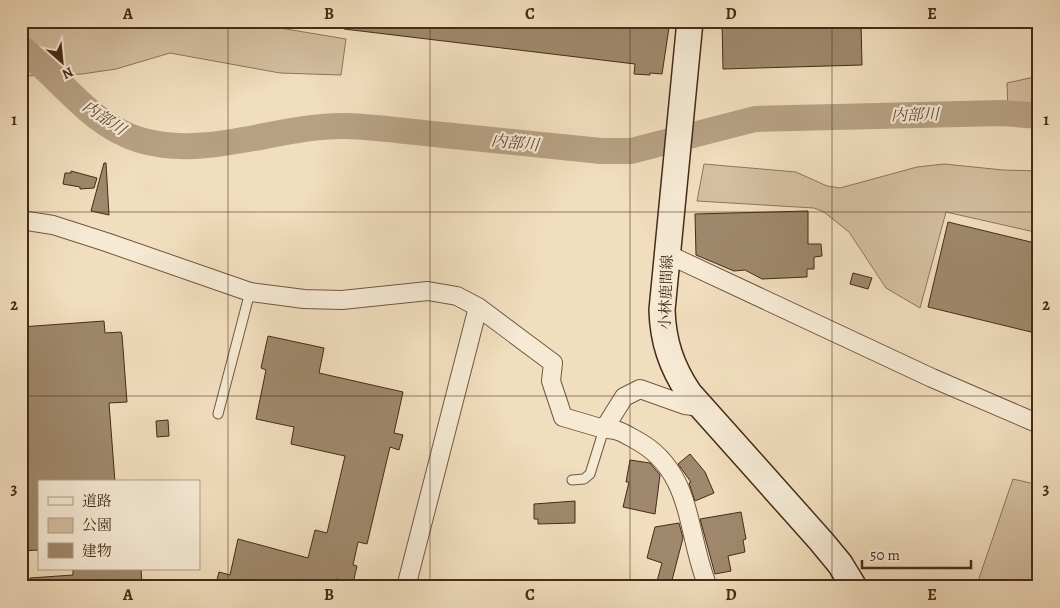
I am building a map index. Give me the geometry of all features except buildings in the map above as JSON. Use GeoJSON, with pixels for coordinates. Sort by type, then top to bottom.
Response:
{"type":"FeatureCollection","features":[{"type":"Feature","properties":{"kind":"main road","name":"小林鹿間線"},"geometry":{"type":"LineString","coordinates":[[690,21],[667,254],[662,332],[668,355],[677,376],[701,407],[821,541],[840,564],[854,587]]}},
{"type":"Feature","properties":{"kind":"street"},"geometry":{"type":"LineString","coordinates":[[21,220],[53,226],[106,242],[250,292],[304,299],[342,300],[428,291],[457,296],[478,307],[553,363],[550,381],[562,417],[604,429],[619,430],[653,449],[668,466],[682,493],[690,518],[698,563],[708,587]]}},
{"type":"Feature","properties":{"kind":"street"},"geometry":{"type":"LineString","coordinates":[[667,254],[932,378],[1039,424]]}},
{"type":"Feature","properties":{"kind":"street"},"geometry":{"type":"LineString","coordinates":[[406,587],[478,307]]}},
{"type":"Feature","properties":{"kind":"street"},"geometry":{"type":"LineString","coordinates":[[604,429],[624,397],[640,389],[685,405],[701,407]]}},
{"type":"Feature","properties":{"kind":"lane"},"geometry":{"type":"LineString","coordinates":[[218,414],[250,292]]}},
{"type":"Feature","properties":{"kind":"lane"},"geometry":{"type":"LineString","coordinates":[[572,480],[584,479],[590,474],[604,429]]}},
{"type":"Feature","properties":{"kind":"green space"},"geometry":{"type":"Polygon","coordinates":[[[21,21],[238,21],[346,39],[341,75],[280,73],[170,53],[116,69],[82,74],[21,76],[21,21]]]}},
{"type":"Feature","properties":{"kind":"green space"},"geometry":{"type":"Polygon","coordinates":[[[1039,76],[1039,115],[1008,114],[1007,83],[1039,76]]]}},
{"type":"Feature","properties":{"kind":"green space"},"geometry":{"type":"Polygon","coordinates":[[[704,164],[796,172],[827,186],[840,188],[917,167],[944,164],[1003,170],[1039,171],[1039,233],[946,212],[920,308],[886,288],[849,232],[824,212],[814,208],[697,201],[704,164]]]}},
{"type":"Feature","properties":{"kind":"green space"},"geometry":{"type":"Polygon","coordinates":[[[1013,479],[1039,485],[1039,587],[976,587],[1013,479]]]}},
{"type":"Feature","properties":{"kind":"waterway","name":"内部川"},"geometry":{"type":"LineString","coordinates":[[21,48],[106,124],[140,140],[166,145],[217,144],[320,127],[346,126],[382,128],[601,151],[631,151],[755,119],[1002,113],[1039,116]]}}]}
